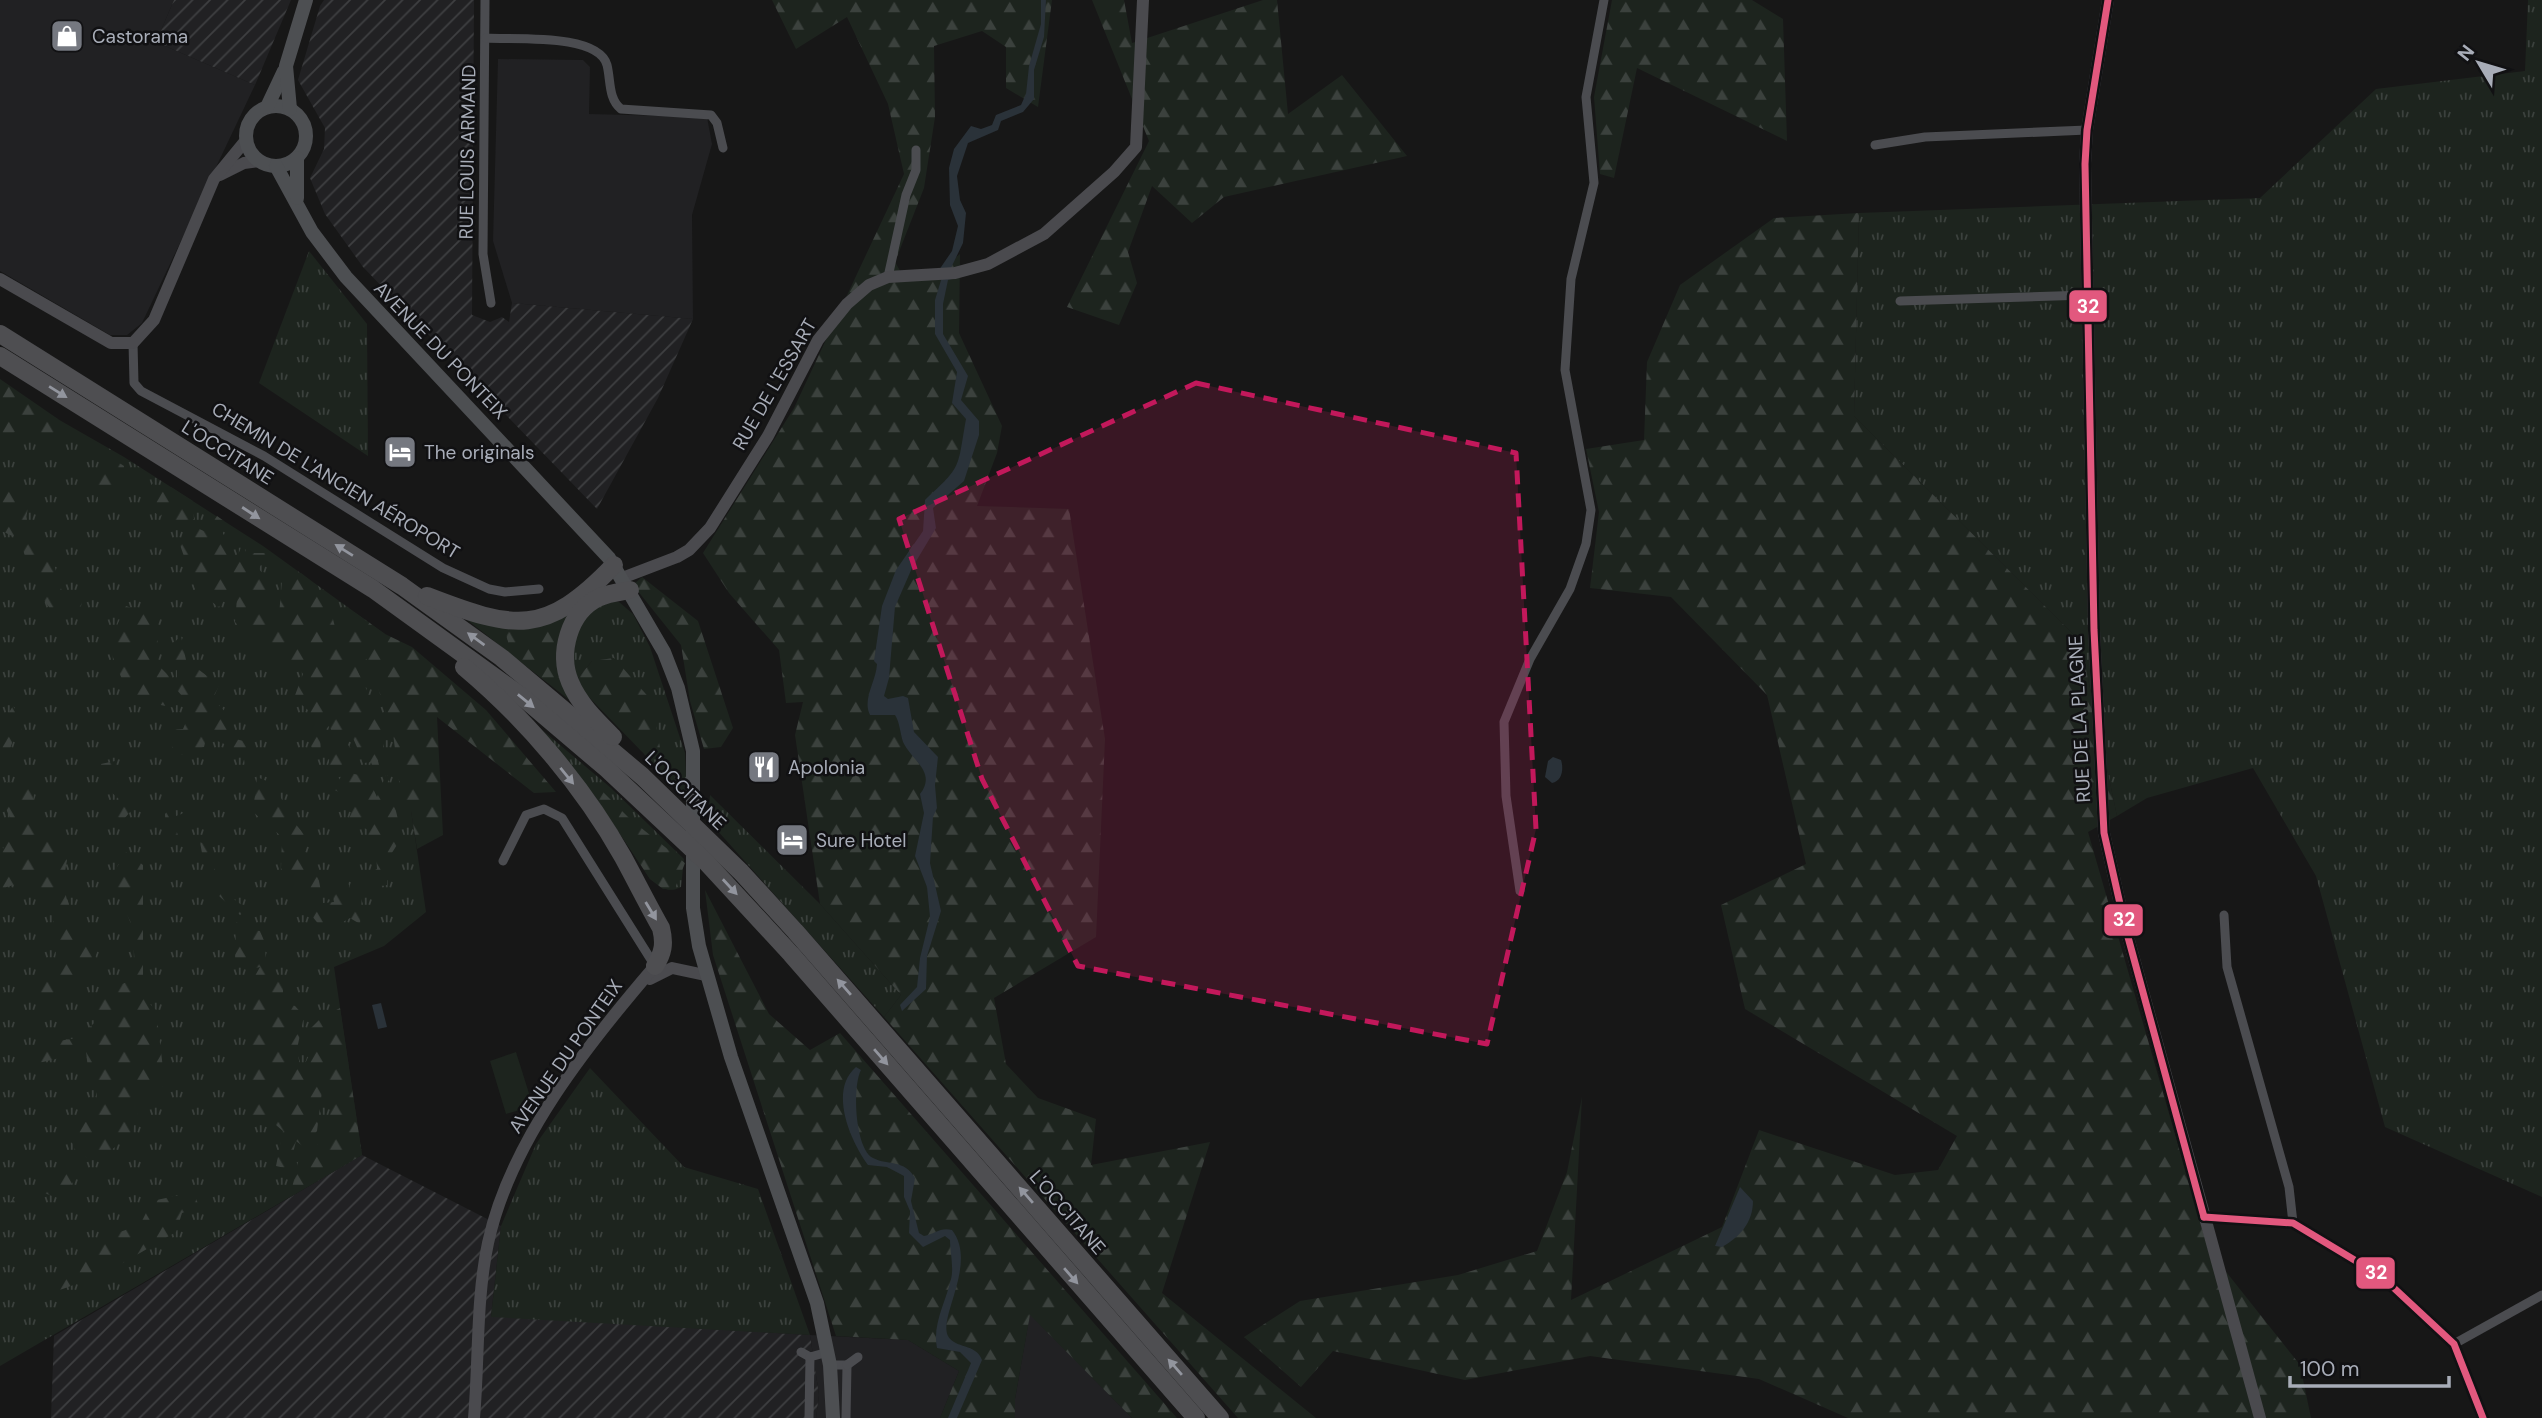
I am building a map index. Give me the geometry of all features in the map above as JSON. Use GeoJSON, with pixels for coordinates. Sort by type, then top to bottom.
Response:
{"type":"FeatureCollection","features":[{"type":"Feature","properties":{"kind":"highway","name":"L'OCCITANE"},"geometry":{"type":"LineString","coordinates":[[0,334],[402,586],[502,658],[642,776],[741,872],[795,931],[1220,1418]]}},
{"type":"Feature","properties":{"kind":"highway","name":"L'OCCITANE"},"geometry":{"type":"LineString","coordinates":[[0,356],[373,590],[566,733],[706,862],[790,954],[1196,1418]]}},
{"type":"Feature","properties":{"kind":"highway"},"geometry":{"type":"LineString","coordinates":[[402,586],[478,617],[498,621],[526,620],[546,617],[622,578]]}},
{"type":"Feature","properties":{"kind":"highway"},"geometry":{"type":"LineString","coordinates":[[622,578],[609,594],[588,604],[571,627],[565,661],[570,683],[577,695],[632,756],[642,776]]}},
{"type":"Feature","properties":{"kind":"highway"},"geometry":{"type":"LineString","coordinates":[[431,631],[441,648],[518,718],[572,781],[615,846],[661,928],[664,941],[662,954],[654,966]]}},
{"type":"Feature","properties":{"kind":"main road"},"geometry":{"type":"LineString","coordinates":[[267,107],[290,109],[298,115],[306,132],[303,150],[297,158],[276,166],[259,160],[246,140],[251,120],[267,107],[286,66],[306,0]]}},
{"type":"Feature","properties":{"kind":"main road"},"geometry":{"type":"LineString","coordinates":[[286,66],[290,109]]}},
{"type":"Feature","properties":{"kind":"main road","name":"AVENUE DU PONTEIX"},"geometry":{"type":"LineString","coordinates":[[297,158],[297,199]]}},
{"type":"Feature","properties":{"kind":"main road","name":"AVENUE DU PONTEIX"},"geometry":{"type":"LineString","coordinates":[[276,166],[297,199],[312,232],[346,277],[531,472],[622,578],[664,652],[691,739],[695,777],[694,915],[705,975]]}},
{"type":"Feature","properties":{"kind":"main road"},"geometry":{"type":"LineString","coordinates":[[705,975],[817,1303],[829,1358],[833,1418]]}},
{"type":"Feature","properties":{"kind":"street","name":"RUE LOUIS ARMAND"},"geometry":{"type":"LineString","coordinates":[[485,0],[483,254],[491,303]]}},
{"type":"Feature","properties":{"kind":"street","name":"RUE DE L'ESSART"},"geometry":{"type":"LineString","coordinates":[[622,578],[677,557],[689,550],[710,528],[768,436],[818,340],[846,304],[869,285],[888,277],[955,273],[988,264],[1044,234],[1114,172],[1136,147],[1143,0]]}},
{"type":"Feature","properties":{"kind":"street"},"geometry":{"type":"LineString","coordinates":[[1520,891],[1506,796],[1504,722],[1530,659],[1570,589],[1586,544],[1591,510],[1565,370],[1571,279],[1594,183],[1587,97],[1604,0]]}},
{"type":"Feature","properties":{"kind":"street","name":"RUE DE LA PLAGNE"},"geometry":{"type":"LineString","coordinates":[[2108,0],[2087,130],[2087,295],[2094,630],[2104,833],[2124,926],[2260,1418]]}},
{"type":"Feature","properties":{"kind":"street"},"geometry":{"type":"LineString","coordinates":[[486,38],[586,44],[598,50],[606,61],[611,94],[621,110],[711,115],[718,123],[723,148]]}},
{"type":"Feature","properties":{"kind":"street"},"geometry":{"type":"LineString","coordinates":[[1875,145],[1925,137],[2087,130]]}},
{"type":"Feature","properties":{"kind":"street"},"geometry":{"type":"LineString","coordinates":[[0,279],[111,343],[133,343],[154,320],[214,179],[246,140]]}},
{"type":"Feature","properties":{"kind":"street"},"geometry":{"type":"LineString","coordinates":[[888,277],[906,195],[916,170],[916,150]]}},
{"type":"Feature","properties":{"kind":"street"},"geometry":{"type":"LineString","coordinates":[[214,179],[244,163],[259,160]]}},
{"type":"Feature","properties":{"kind":"street"},"geometry":{"type":"LineString","coordinates":[[1900,301],[2087,295]]}},
{"type":"Feature","properties":{"kind":"street","name":"CHEMIN DE L'ANCIEN AÉROPORT"},"geometry":{"type":"LineString","coordinates":[[133,343],[135,383],[141,391],[264,456],[443,568],[489,589],[505,592],[539,589]]}},
{"type":"Feature","properties":{"kind":"street"},"geometry":{"type":"LineString","coordinates":[[503,861],[526,815],[544,809],[562,818],[654,966]]}},
{"type":"Feature","properties":{"kind":"street"},"geometry":{"type":"LineString","coordinates":[[2224,915],[2227,967],[2288,1187],[2293,1223]]}},
{"type":"Feature","properties":{"kind":"street","name":"AVENUE DU PONTEIX"},"geometry":{"type":"LineString","coordinates":[[474,1418],[487,1246],[509,1180],[534,1129],[632,992],[654,966]]}},
{"type":"Feature","properties":{"kind":"street"},"geometry":{"type":"LineString","coordinates":[[632,992],[658,973],[672,968],[705,975]]}},
{"type":"Feature","properties":{"kind":"street"},"geometry":{"type":"LineString","coordinates":[[2204,1217],[2293,1223],[2381,1276],[2454,1344],[2483,1418]]}},
{"type":"Feature","properties":{"kind":"street"},"geometry":{"type":"LineString","coordinates":[[2454,1344],[2542,1295]]}},
{"type":"Feature","properties":{"kind":"street"},"geometry":{"type":"LineString","coordinates":[[801,1352],[810,1357],[829,1358],[847,1365]]}},
{"type":"Feature","properties":{"kind":"street"},"geometry":{"type":"LineString","coordinates":[[809,1418],[810,1357]]}},
{"type":"Feature","properties":{"kind":"street"},"geometry":{"type":"LineString","coordinates":[[847,1365],[858,1357]]}},
{"type":"Feature","properties":{"kind":"street"},"geometry":{"type":"LineString","coordinates":[[846,1418],[847,1365]]}},
{"type":"Feature","properties":{"kind":"highlighted area"},"geometry":{"type":"Polygon","coordinates":[[[1196,383],[1516,453],[1536,829],[1487,1044],[1078,966],[982,779],[899,519],[1196,383]]]}},
{"type":"Feature","properties":{"kind":"shaded area"},"geometry":{"type":"Polygon","coordinates":[[[0,0],[174,0],[156,42],[255,85],[142,323],[127,335],[110,335],[0,271],[0,0]]]}},
{"type":"Feature","properties":{"kind":"shaded area"},"geometry":{"type":"Polygon","coordinates":[[[174,0],[291,0],[255,85],[156,42],[174,0]]]}},
{"type":"Feature","properties":{"kind":"shaded area"},"geometry":{"type":"Polygon","coordinates":[[[324,0],[474,0],[472,315],[490,322],[502,317],[509,322],[512,303],[693,319],[658,398],[597,509],[363,267],[325,214],[310,178],[324,149],[325,128],[298,80],[324,0]]]}},
{"type":"Feature","properties":{"kind":"shaded area"},"geometry":{"type":"Polygon","coordinates":[[[1041,0],[1046,0],[1044,37],[1034,70],[1034,99],[1023,112],[1001,121],[998,130],[968,143],[957,176],[960,200],[966,213],[963,243],[950,270],[939,270],[952,251],[958,226],[950,205],[949,168],[954,149],[971,126],[981,129],[992,125],[996,115],[1021,105],[1026,94],[1029,66],[1041,24],[1041,0]]]}},
{"type":"Feature","properties":{"kind":"shaded area"},"geometry":{"type":"Polygon","coordinates":[[[498,59],[583,60],[590,67],[589,114],[707,117],[712,144],[692,215],[693,319],[512,303],[493,241],[498,59]]]}},
{"type":"Feature","properties":{"kind":"shaded area"},"geometry":{"type":"Polygon","coordinates":[[[942,277],[952,279],[948,280],[943,304],[943,334],[968,376],[961,400],[979,421],[979,435],[964,481],[933,508],[936,528],[912,568],[895,607],[889,678],[884,696],[888,699],[903,696],[908,698],[914,732],[938,757],[935,785],[937,808],[933,817],[930,863],[941,911],[927,956],[926,989],[902,1011],[900,1005],[917,987],[920,958],[930,917],[927,887],[915,856],[924,813],[920,794],[926,779],[903,742],[895,715],[870,715],[868,697],[876,671],[877,664],[874,661],[882,606],[896,570],[923,531],[925,500],[952,472],[961,448],[966,419],[952,403],[957,372],[935,334],[935,300],[942,277]]]}},
{"type":"Feature","properties":{"kind":"shaded area"},"geometry":{"type":"Polygon","coordinates":[[[1553,757],[1561,760],[1562,767],[1560,777],[1552,783],[1545,777],[1548,761],[1553,757]]]}},
{"type":"Feature","properties":{"kind":"shaded area"},"geometry":{"type":"Polygon","coordinates":[[[381,1003],[387,1027],[378,1029],[372,1005],[381,1003]]]}},
{"type":"Feature","properties":{"kind":"shaded area"},"geometry":{"type":"Polygon","coordinates":[[[856,1067],[861,1070],[858,1078],[857,1117],[862,1143],[867,1152],[873,1158],[901,1165],[915,1178],[911,1201],[919,1233],[924,1236],[941,1230],[952,1230],[959,1243],[960,1273],[946,1327],[951,1340],[975,1351],[982,1360],[957,1418],[948,1418],[971,1363],[960,1352],[937,1348],[936,1339],[938,1322],[952,1275],[950,1240],[945,1236],[923,1247],[909,1233],[910,1211],[904,1197],[904,1176],[887,1167],[868,1165],[861,1155],[849,1130],[843,1102],[848,1077],[856,1067]]]}},
{"type":"Feature","properties":{"kind":"shaded area"},"geometry":{"type":"Polygon","coordinates":[[[362,1155],[501,1226],[491,1316],[810,1335],[819,1395],[816,1418],[51,1418],[54,1336],[362,1155]]]}},
{"type":"Feature","properties":{"kind":"shaded area"},"geometry":{"type":"Polygon","coordinates":[[[1740,1187],[1753,1201],[1751,1216],[1740,1234],[1722,1247],[1715,1246],[1740,1187]]]}},
{"type":"Feature","properties":{"kind":"shaded area"},"geometry":{"type":"Polygon","coordinates":[[[1030,1314],[1132,1418],[1015,1418],[1015,1399],[1030,1314]]]}},
{"type":"Feature","properties":{"kind":"shaded area"},"geometry":{"type":"Polygon","coordinates":[[[810,1335],[908,1340],[959,1371],[940,1418],[816,1418],[819,1395],[810,1335]]]}},
{"type":"Feature","properties":{"kind":"green space"},"geometry":{"type":"Polygon","coordinates":[[[772,0],[1052,0],[1038,107],[1006,88],[1006,47],[982,31],[934,46],[935,117],[924,188],[895,262],[906,281],[928,280],[960,254],[959,333],[1002,426],[997,453],[977,506],[1069,509],[1105,739],[1096,937],[994,998],[1006,1064],[1038,1098],[1096,1119],[1091,1165],[1210,1142],[1162,1293],[1316,1418],[1238,1418],[884,1017],[901,995],[820,904],[795,735],[803,702],[786,703],[779,650],[729,593],[703,553],[794,408],[904,174],[888,104],[847,17],[796,49],[772,0]]]}},
{"type":"Feature","properties":{"kind":"green space"},"geometry":{"type":"Polygon","coordinates":[[[1092,0],[1124,0],[1132,43],[1263,0],[1277,0],[1288,114],[1342,75],[1407,156],[1224,197],[1192,223],[1152,186],[1128,252],[1137,283],[1119,325],[1067,307],[1149,141],[1092,0]]]}},
{"type":"Feature","properties":{"kind":"green space"},"geometry":{"type":"Polygon","coordinates":[[[1612,0],[1752,0],[1783,19],[1787,141],[1637,68],[1614,178],[1600,174],[1594,97],[1612,0]]]}},
{"type":"Feature","properties":{"kind":"green space"},"geometry":{"type":"Polygon","coordinates":[[[2528,0],[2542,0],[2542,1197],[2385,1127],[2316,876],[2253,768],[2147,798],[2117,816],[2080,641],[1854,416],[1859,213],[2260,198],[2376,89],[2525,71],[2528,0]]]}},
{"type":"Feature","properties":{"kind":"green space"},"geometry":{"type":"Polygon","coordinates":[[[1859,213],[1854,416],[2080,641],[2117,816],[2088,832],[2208,1249],[2300,1365],[2311,1418],[1848,1418],[1759,1379],[1590,1356],[1465,1380],[1333,1351],[1301,1387],[1244,1337],[1300,1301],[1458,1275],[1537,1251],[1567,1172],[1582,1097],[1571,1300],[1722,1227],[1759,1130],[1895,1175],[1938,1170],[1957,1136],[1745,1009],[1721,905],[1806,864],[1767,695],[1671,597],[1590,588],[1599,512],[1586,449],[1644,440],[1647,362],[1680,285],[1774,218],[1859,213]]]}},
{"type":"Feature","properties":{"kind":"green space"},"geometry":{"type":"Polygon","coordinates":[[[309,251],[367,324],[368,456],[259,383],[309,251]]]}},
{"type":"Feature","properties":{"kind":"green space"},"geometry":{"type":"Polygon","coordinates":[[[0,379],[58,419],[62,440],[47,448],[38,442],[40,432],[25,426],[5,438],[0,435],[0,379]]]}},
{"type":"Feature","properties":{"kind":"green space"},"geometry":{"type":"Polygon","coordinates":[[[0,386],[124,457],[263,546],[385,634],[426,912],[384,946],[334,967],[362,1155],[0,1366],[0,386]]]}},
{"type":"Feature","properties":{"kind":"green space"},"geometry":{"type":"Polygon","coordinates":[[[113,459],[124,466],[122,486],[110,508],[98,500],[97,476],[113,459]]]}},
{"type":"Feature","properties":{"kind":"green space"},"geometry":{"type":"Polygon","coordinates":[[[4,477],[10,490],[20,489],[29,502],[24,530],[12,536],[0,530],[0,513],[8,512],[0,506],[0,482],[4,477]]]}},
{"type":"Feature","properties":{"kind":"green space"},"geometry":{"type":"Polygon","coordinates":[[[153,483],[161,492],[171,487],[193,501],[194,519],[173,531],[168,527],[175,520],[166,510],[160,516],[149,509],[152,499],[147,491],[153,483]]]}},
{"type":"Feature","properties":{"kind":"green space"},"geometry":{"type":"Polygon","coordinates":[[[217,516],[224,521],[223,534],[230,540],[228,554],[237,557],[243,543],[246,553],[266,553],[259,569],[274,588],[268,611],[279,615],[282,581],[293,580],[301,573],[310,580],[315,593],[326,592],[335,627],[349,628],[354,612],[385,634],[412,647],[486,710],[556,792],[534,793],[437,717],[443,835],[417,849],[411,811],[402,805],[393,733],[368,658],[356,667],[382,727],[383,751],[378,761],[381,773],[375,775],[371,762],[364,763],[353,738],[346,743],[352,749],[335,776],[328,770],[331,746],[336,739],[329,726],[320,735],[321,754],[314,755],[303,721],[309,711],[294,698],[303,674],[297,665],[272,662],[235,622],[237,598],[228,595],[219,607],[196,591],[179,542],[191,537],[195,527],[206,532],[217,516]]]}},
{"type":"Feature","properties":{"kind":"green space"},"geometry":{"type":"Polygon","coordinates":[[[34,535],[49,547],[63,595],[78,593],[83,597],[81,606],[71,613],[52,611],[43,599],[46,590],[34,583],[22,547],[34,535]]]}},
{"type":"Feature","properties":{"kind":"green space"},"geometry":{"type":"Polygon","coordinates":[[[642,577],[698,621],[733,728],[721,747],[704,749],[690,701],[681,645],[633,585],[642,577]]]}},
{"type":"Feature","properties":{"kind":"green space"},"geometry":{"type":"Polygon","coordinates":[[[604,599],[619,602],[633,614],[650,647],[685,753],[687,797],[648,758],[660,748],[592,661],[578,678],[575,672],[573,656],[576,631],[590,610],[604,599]]]}},
{"type":"Feature","properties":{"kind":"green space"},"geometry":{"type":"Polygon","coordinates":[[[126,606],[157,617],[158,665],[172,679],[176,708],[130,699],[108,645],[126,606]]]}},
{"type":"Feature","properties":{"kind":"green space"},"geometry":{"type":"Polygon","coordinates":[[[576,608],[560,636],[577,706],[461,615],[505,628],[576,608]]]}},
{"type":"Feature","properties":{"kind":"green space"},"geometry":{"type":"Polygon","coordinates":[[[551,621],[560,636],[562,675],[548,683],[513,656],[504,628],[551,621]]]}},
{"type":"Feature","properties":{"kind":"green space"},"geometry":{"type":"Polygon","coordinates":[[[181,636],[186,660],[219,685],[213,699],[234,721],[231,738],[248,742],[250,768],[246,773],[243,752],[215,740],[210,723],[204,747],[181,755],[167,742],[169,730],[183,729],[192,708],[177,690],[177,663],[168,648],[181,636]]]}},
{"type":"Feature","properties":{"kind":"green space"},"geometry":{"type":"Polygon","coordinates":[[[614,658],[652,701],[660,748],[648,758],[583,691],[578,678],[592,661],[614,658]]]}},
{"type":"Feature","properties":{"kind":"green space"},"geometry":{"type":"Polygon","coordinates":[[[0,690],[3,695],[1,718],[8,714],[13,706],[23,722],[20,739],[13,740],[10,749],[0,758],[0,690]]]}},
{"type":"Feature","properties":{"kind":"green space"},"geometry":{"type":"Polygon","coordinates":[[[515,707],[611,788],[684,859],[681,887],[668,890],[650,879],[595,796],[515,707]]]}},
{"type":"Feature","properties":{"kind":"green space"},"geometry":{"type":"Polygon","coordinates":[[[115,761],[118,784],[137,804],[124,819],[110,816],[121,801],[110,791],[101,764],[115,761]]]}},
{"type":"Feature","properties":{"kind":"green space"},"geometry":{"type":"Polygon","coordinates":[[[347,769],[354,774],[367,776],[377,797],[387,772],[402,837],[388,859],[387,885],[375,887],[373,882],[367,883],[367,874],[377,869],[368,830],[349,820],[353,805],[348,796],[332,789],[347,769]]]}},
{"type":"Feature","properties":{"kind":"green space"},"geometry":{"type":"Polygon","coordinates":[[[257,777],[274,784],[292,820],[304,834],[304,858],[316,864],[323,903],[334,902],[329,878],[346,877],[350,888],[362,895],[360,924],[350,918],[325,932],[307,910],[310,888],[292,892],[281,868],[282,837],[253,812],[257,777]]]}},
{"type":"Feature","properties":{"kind":"green space"},"geometry":{"type":"Polygon","coordinates":[[[7,782],[34,786],[33,815],[54,845],[69,852],[65,880],[68,902],[79,923],[99,943],[91,974],[62,980],[52,1000],[34,1002],[23,992],[55,967],[54,921],[47,901],[34,879],[0,889],[0,861],[6,837],[18,834],[6,809],[0,811],[0,796],[7,782]]]}},
{"type":"Feature","properties":{"kind":"green space"},"geometry":{"type":"Polygon","coordinates":[[[603,792],[630,819],[685,863],[675,888],[663,889],[650,879],[595,796],[603,792]]]}},
{"type":"Feature","properties":{"kind":"green space"},"geometry":{"type":"Polygon","coordinates":[[[710,795],[820,904],[901,995],[884,1017],[708,820],[710,795]]]}},
{"type":"Feature","properties":{"kind":"green space"},"geometry":{"type":"Polygon","coordinates":[[[174,804],[176,816],[184,813],[186,820],[176,829],[179,839],[177,843],[166,833],[165,814],[174,804]]]}},
{"type":"Feature","properties":{"kind":"green space"},"geometry":{"type":"Polygon","coordinates":[[[200,842],[209,845],[217,878],[231,874],[230,896],[248,910],[240,915],[208,886],[200,842]]]}},
{"type":"Feature","properties":{"kind":"green space"},"geometry":{"type":"Polygon","coordinates":[[[126,852],[143,865],[143,997],[156,1010],[165,1085],[141,1100],[132,1133],[98,1161],[77,1154],[68,1133],[96,1115],[97,1088],[88,1069],[85,1042],[64,1057],[26,1066],[22,1047],[77,1038],[100,1018],[93,994],[136,979],[132,926],[111,877],[126,852]]]}},
{"type":"Feature","properties":{"kind":"green space"},"geometry":{"type":"Polygon","coordinates":[[[705,890],[769,1014],[810,1050],[840,1033],[1177,1418],[1132,1418],[1030,1315],[1015,1399],[1015,1418],[940,1418],[959,1371],[908,1340],[836,1336],[713,955],[705,890]]]}},
{"type":"Feature","properties":{"kind":"green space"},"geometry":{"type":"Polygon","coordinates":[[[236,922],[251,930],[260,931],[265,943],[266,970],[283,977],[283,1002],[295,1006],[304,1016],[297,1049],[301,1072],[314,1045],[307,1032],[321,1018],[340,1008],[362,1155],[290,1197],[298,1162],[327,1136],[331,1101],[322,1091],[317,1131],[304,1147],[296,1141],[289,1169],[276,1166],[283,1131],[270,1120],[256,1124],[247,1109],[251,1042],[245,994],[260,967],[247,970],[235,961],[236,922]]]}},
{"type":"Feature","properties":{"kind":"green space"},"geometry":{"type":"Polygon","coordinates":[[[0,992],[7,993],[16,1010],[0,1016],[0,992]]]}},
{"type":"Feature","properties":{"kind":"green space"},"geometry":{"type":"Polygon","coordinates":[[[516,1052],[533,1106],[506,1114],[490,1061],[516,1052]]]}},
{"type":"Feature","properties":{"kind":"green space"},"geometry":{"type":"Polygon","coordinates":[[[590,1068],[684,1167],[758,1189],[810,1335],[491,1317],[501,1226],[536,1144],[590,1068]]]}},
{"type":"Feature","properties":{"kind":"green space"},"geometry":{"type":"Polygon","coordinates":[[[63,1165],[77,1178],[58,1198],[44,1193],[51,1173],[63,1165]]]}},
{"type":"Feature","properties":{"kind":"green space"},"geometry":{"type":"Polygon","coordinates":[[[25,1189],[31,1193],[13,1216],[0,1222],[0,1211],[25,1189]]]}},
{"type":"Feature","properties":{"kind":"green space"},"geometry":{"type":"Polygon","coordinates":[[[194,1192],[199,1207],[182,1213],[176,1232],[104,1274],[46,1295],[61,1264],[114,1234],[140,1225],[152,1201],[194,1192]]]}},
{"type":"Feature","properties":{"kind":"transit line","name":"32"},"geometry":{"type":"LineString","coordinates":[[2108,0],[2087,130],[2085,164],[2094,630],[2104,833],[2125,926],[2204,1217]]}},
{"type":"Feature","properties":{"kind":"transit line","name":"32"},"geometry":{"type":"LineString","coordinates":[[2204,1217],[2293,1223],[2381,1276],[2454,1344],[2483,1418]]}},
{"type":"Feature","properties":{"kind":"place","name":"Castorama"},"geometry":{"type":"Point","coordinates":[67,36]}},
{"type":"Feature","properties":{"kind":"place","name":"The originals"},"geometry":{"type":"Point","coordinates":[400,452]}},
{"type":"Feature","properties":{"kind":"place","name":"Apolonia"},"geometry":{"type":"Point","coordinates":[764,767]}},
{"type":"Feature","properties":{"kind":"place","name":"Sure Hotel"},"geometry":{"type":"Point","coordinates":[792,840]}}]}
